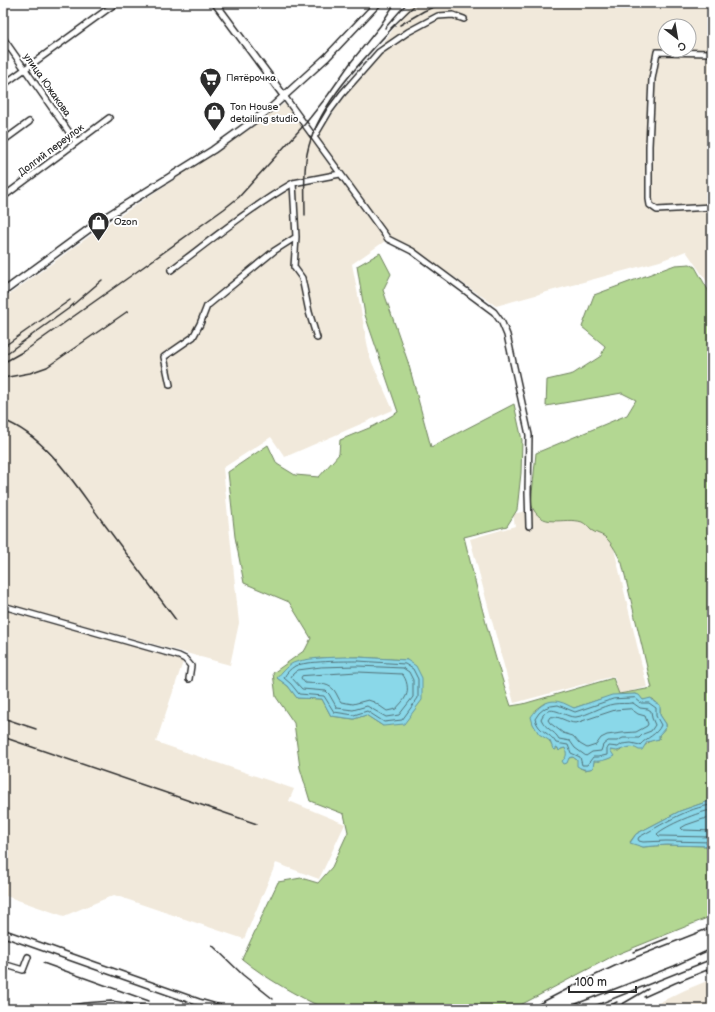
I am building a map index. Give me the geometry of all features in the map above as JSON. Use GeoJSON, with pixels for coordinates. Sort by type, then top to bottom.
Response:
{"type":"FeatureCollection","features":[{"type":"Feature","properties":{"kind":"street"},"geometry":{"type":"LineString","coordinates":[[3,84],[116,3]]}},
{"type":"Feature","properties":{"kind":"street"},"geometry":{"type":"LineString","coordinates":[[215,3],[388,239],[412,251],[494,312],[502,323],[514,365],[529,435],[529,526]]}},
{"type":"Feature","properties":{"kind":"street"},"geometry":{"type":"LineString","coordinates":[[3,292],[104,218],[213,150],[271,108],[327,57],[378,3]]}},
{"type":"Feature","properties":{"kind":"street"},"geometry":{"type":"LineString","coordinates":[[314,137],[330,110],[342,94],[380,52],[408,32],[438,16],[453,15],[464,19]]}},
{"type":"Feature","properties":{"kind":"street","name":"улица Южакова"},"geometry":{"type":"LineString","coordinates":[[3,38],[76,142]]}},
{"type":"Feature","properties":{"kind":"street"},"geometry":{"type":"LineString","coordinates":[[712,53],[657,52],[652,79],[649,146],[650,204],[657,210],[712,207]]}},
{"type":"Feature","properties":{"kind":"street","name":"Долгий переулок"},"geometry":{"type":"LineString","coordinates":[[3,197],[109,118]]}},
{"type":"Feature","properties":{"kind":"street"},"geometry":{"type":"LineString","coordinates":[[3,141],[29,122]]}},
{"type":"Feature","properties":{"kind":"street"},"geometry":{"type":"LineString","coordinates":[[171,270],[245,213],[293,183],[340,174]]}},
{"type":"Feature","properties":{"kind":"street"},"geometry":{"type":"LineString","coordinates":[[293,183],[296,237],[294,268],[302,278],[309,312],[317,338]]}},
{"type":"Feature","properties":{"kind":"street"},"geometry":{"type":"LineString","coordinates":[[170,385],[164,357],[193,336],[200,324],[207,306],[274,251],[296,237]]}},
{"type":"Feature","properties":{"kind":"street"},"geometry":{"type":"LineString","coordinates":[[3,606],[179,656],[185,659],[191,666],[189,679]]}},
{"type":"Feature","properties":{"kind":"street"},"geometry":{"type":"LineString","coordinates":[[3,964],[23,970],[28,957]]}},
{"type":"Feature","properties":{"kind":"shaded area"},"geometry":{"type":"Polygon","coordinates":[[[412,3],[712,3],[712,289],[686,251],[660,261],[496,306],[413,249],[389,237],[317,136],[412,3]]]}},
{"type":"Feature","properties":{"kind":"shaded area"},"geometry":{"type":"Polygon","coordinates":[[[285,103],[385,241],[352,264],[370,358],[393,410],[285,457],[271,437],[223,468],[239,623],[230,665],[3,603],[3,299],[91,235],[245,132],[285,103]]]}},
{"type":"Feature","properties":{"kind":"shaded area"},"geometry":{"type":"Polygon","coordinates":[[[604,507],[647,687],[619,694],[614,676],[514,703],[470,539],[515,526],[513,514],[539,508],[543,520],[604,507]]]}},
{"type":"Feature","properties":{"kind":"shaded area"},"geometry":{"type":"Polygon","coordinates":[[[3,610],[178,658],[183,662],[156,742],[294,789],[289,801],[345,824],[319,879],[276,863],[244,939],[114,895],[64,916],[3,895],[3,610]]]}},
{"type":"Feature","properties":{"kind":"shaded area"},"geometry":{"type":"Polygon","coordinates":[[[712,979],[712,1009],[646,1009],[685,990],[712,979]]]}},
{"type":"Feature","properties":{"kind":"green space"},"geometry":{"type":"Polygon","coordinates":[[[380,253],[391,274],[383,290],[408,362],[431,447],[514,404],[522,440],[521,473],[517,510],[507,526],[464,537],[491,643],[511,706],[523,704],[613,678],[619,694],[652,688],[622,563],[613,546],[605,537],[591,530],[582,522],[547,520],[535,512],[531,504],[536,453],[627,415],[636,400],[622,393],[546,406],[547,380],[573,374],[601,356],[605,346],[582,327],[594,295],[675,265],[690,264],[695,267],[712,297],[712,801],[680,811],[636,834],[630,842],[643,847],[666,845],[712,846],[712,916],[613,956],[513,1009],[325,1009],[282,987],[242,959],[278,882],[301,878],[318,883],[332,867],[348,832],[344,814],[310,801],[300,768],[294,723],[276,697],[273,673],[305,650],[311,638],[289,602],[244,583],[235,537],[228,472],[268,445],[277,464],[295,475],[319,477],[339,454],[340,440],[374,426],[398,412],[365,315],[357,266],[380,253]],[[358,657],[320,658],[277,678],[288,686],[297,698],[322,699],[331,716],[354,719],[366,715],[383,726],[407,660],[358,657]],[[635,694],[601,699],[574,708],[551,702],[543,704],[535,710],[552,746],[558,748],[559,751],[565,748],[567,753],[566,758],[573,757],[577,760],[580,768],[585,770],[593,768],[594,760],[598,761],[610,758],[610,750],[620,751],[624,747],[644,746],[652,740],[659,739],[659,735],[666,727],[666,724],[660,715],[660,709],[653,699],[643,700],[635,694]]]}},
{"type":"Feature","properties":{"kind":"water"},"geometry":{"type":"Polygon","coordinates":[[[335,657],[407,660],[416,666],[422,678],[422,700],[404,724],[383,726],[366,715],[354,719],[331,716],[322,699],[297,698],[288,686],[277,678],[288,666],[303,660],[335,657]]]}},
{"type":"Feature","properties":{"kind":"water"},"geometry":{"type":"Polygon","coordinates":[[[612,695],[639,695],[643,700],[651,698],[654,702],[660,705],[660,715],[666,724],[666,727],[659,735],[659,739],[647,742],[642,750],[630,747],[617,751],[610,750],[614,756],[604,760],[594,761],[593,768],[591,769],[583,769],[577,766],[577,760],[573,757],[569,758],[567,763],[564,764],[562,761],[566,755],[565,748],[559,751],[556,747],[556,750],[553,749],[550,741],[539,734],[531,717],[539,707],[551,701],[562,702],[574,708],[612,695]]]}},
{"type":"Feature","properties":{"kind":"water"},"geometry":{"type":"Polygon","coordinates":[[[712,801],[712,846],[666,845],[643,847],[630,843],[636,834],[680,811],[712,801]]]}},
{"type":"Feature","properties":{"kind":"railway"},"geometry":{"type":"LineString","coordinates":[[3,363],[26,350],[239,197],[305,124],[380,26],[395,3]]}},
{"type":"Feature","properties":{"kind":"railway"},"geometry":{"type":"LineString","coordinates":[[385,28],[407,3]]}},
{"type":"Feature","properties":{"kind":"railway"},"geometry":{"type":"LineString","coordinates":[[391,28],[417,3]]}},
{"type":"Feature","properties":{"kind":"railway"},"geometry":{"type":"LineString","coordinates":[[400,25],[424,11],[443,3]]}},
{"type":"Feature","properties":{"kind":"railway"},"geometry":{"type":"LineString","coordinates":[[305,215],[305,177],[307,154],[312,136],[320,119],[330,101],[342,85],[395,25]]}},
{"type":"Feature","properties":{"kind":"railway"},"geometry":{"type":"LineString","coordinates":[[3,356],[68,309],[102,280]]}},
{"type":"Feature","properties":{"kind":"railway"},"geometry":{"type":"LineString","coordinates":[[3,347],[70,300]]}},
{"type":"Feature","properties":{"kind":"railway"},"geometry":{"type":"LineString","coordinates":[[3,378],[30,373],[47,367],[128,311]]}},
{"type":"Feature","properties":{"kind":"railway"},"geometry":{"type":"LineString","coordinates":[[3,420],[34,438],[48,451],[72,480],[176,620]]}},
{"type":"Feature","properties":{"kind":"railway"},"geometry":{"type":"LineString","coordinates":[[3,718],[36,729]]}},
{"type":"Feature","properties":{"kind":"railway"},"geometry":{"type":"LineString","coordinates":[[3,737],[257,824]]}},
{"type":"Feature","properties":{"kind":"railway"},"geometry":{"type":"LineString","coordinates":[[529,1009],[621,963],[712,927]]}},
{"type":"Feature","properties":{"kind":"railway"},"geometry":{"type":"LineString","coordinates":[[3,929],[200,999],[235,1009]]}},
{"type":"Feature","properties":{"kind":"railway"},"geometry":{"type":"LineString","coordinates":[[3,937],[207,1009]]}},
{"type":"Feature","properties":{"kind":"railway"},"geometry":{"type":"LineString","coordinates":[[633,952],[668,938]]}},
{"type":"Feature","properties":{"kind":"railway"},"geometry":{"type":"LineString","coordinates":[[212,945],[243,975],[273,999]]}},
{"type":"Feature","properties":{"kind":"railway"},"geometry":{"type":"LineString","coordinates":[[563,1009],[674,966],[707,951]]}},
{"type":"Feature","properties":{"kind":"railway"},"geometry":{"type":"LineString","coordinates":[[587,1009],[712,959]]}},
{"type":"Feature","properties":{"kind":"railway"},"geometry":{"type":"LineString","coordinates":[[43,963],[149,1001]]}},
{"type":"Feature","properties":{"kind":"railway"},"geometry":{"type":"LineString","coordinates":[[644,997],[712,968]]}},
{"type":"Feature","properties":{"kind":"railway"},"geometry":{"type":"LineString","coordinates":[[614,1009],[648,989]]}},
{"type":"Feature","properties":{"kind":"railway"},"geometry":{"type":"LineString","coordinates":[[3,1004],[24,1008],[47,1009],[84,1003],[111,1001],[170,1009]]}},
{"type":"Feature","properties":{"kind":"railway"},"geometry":{"type":"LineString","coordinates":[[604,1009],[617,1002]]}},
{"type":"Feature","properties":{"kind":"place","name":"Пятёрочка"},"geometry":{"type":"Point","coordinates":[211,98]}},
{"type":"Feature","properties":{"kind":"place","name":"Ton House detailing studio"},"geometry":{"type":"Point","coordinates":[215,132]}},
{"type":"Feature","properties":{"kind":"place","name":"Ozon"},"geometry":{"type":"Point","coordinates":[98,242]}}]}
